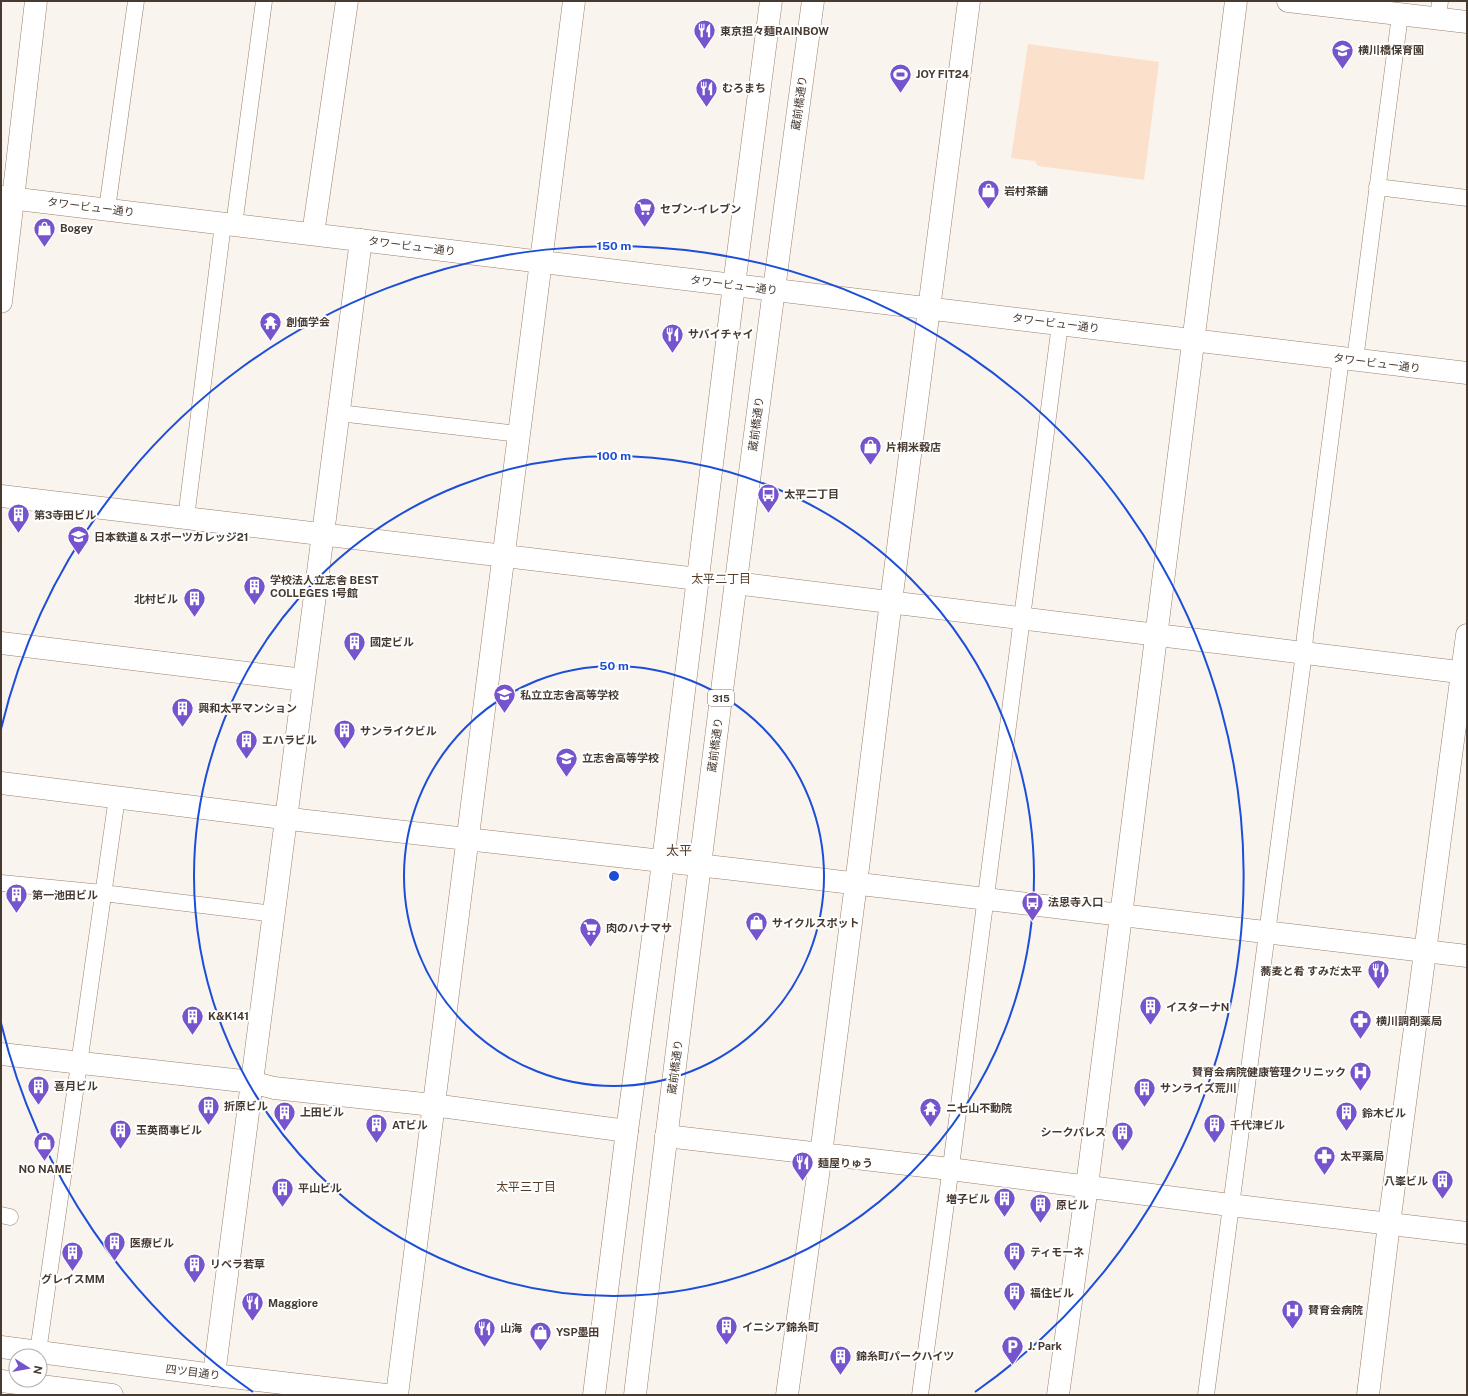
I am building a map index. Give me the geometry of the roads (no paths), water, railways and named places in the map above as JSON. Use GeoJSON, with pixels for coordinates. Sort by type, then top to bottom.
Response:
{"type":"FeatureCollection","features":[{"type":"Feature","properties":{"kind":"street"},"geometry":{"type":"LineString","coordinates":[[1,302],[7,197],[36,1]]}},
{"type":"Feature","properties":{"kind":"street"},"geometry":{"type":"LineString","coordinates":[[314,234],[347,1]]}},
{"type":"Feature","properties":{"kind":"street"},"geometry":{"type":"LineString","coordinates":[[397,1395],[574,1]]}},
{"type":"Feature","properties":{"kind":"street"},"geometry":{"type":"LineString","coordinates":[[594,1395],[626,1131],[663,861],[734,285],[771,1]]}},
{"type":"Feature","properties":{"kind":"street","name":"蔵前橋通り"},"geometry":{"type":"LineString","coordinates":[[635,1395],[735,583],[813,1]]}},
{"type":"Feature","properties":{"kind":"street"},"geometry":{"type":"LineString","coordinates":[[787,1395],[821,1154],[969,1]]}},
{"type":"Feature","properties":{"kind":"street"},"geometry":{"type":"LineString","coordinates":[[1058,1395],[1087,1186],[1236,1]]}},
{"type":"Feature","properties":{"kind":"street"},"geometry":{"type":"LineString","coordinates":[[1288,1],[1400,15],[1439,10],[1467,22]]}},
{"type":"Feature","properties":{"kind":"street","name":"タワービュー通り"},"geometry":{"type":"LineString","coordinates":[[7,197],[1467,373]]}},
{"type":"Feature","properties":{"kind":"street"},"geometry":{"type":"LineString","coordinates":[[214,1375],[361,240]]}},
{"type":"Feature","properties":{"kind":"street"},"geometry":{"type":"LineString","coordinates":[[1,496],[698,579]]}},
{"type":"Feature","properties":{"kind":"street"},"geometry":{"type":"LineString","coordinates":[[735,583],[891,601],[1465,673]]}},
{"type":"Feature","properties":{"kind":"street"},"geometry":{"type":"LineString","coordinates":[[1368,1395],[1389,1224],[1465,673],[1467,635]]}},
{"type":"Feature","properties":{"kind":"street"},"geometry":{"type":"LineString","coordinates":[[1,643],[304,680]]}},
{"type":"Feature","properties":{"kind":"street"},"geometry":{"type":"LineString","coordinates":[[1,783],[286,818],[700,865],[1467,956]]}},
{"type":"Feature","properties":{"kind":"street"},"geometry":{"type":"LineString","coordinates":[[1,1054],[79,1064],[252,1082],[274,1088],[433,1106],[626,1131]]}},
{"type":"Feature","properties":{"kind":"street"},"geometry":{"type":"LineString","coordinates":[[666,1136],[1467,1233]]}},
{"type":"Feature","properties":{"kind":"street","name":"四ツ目通り"},"geometry":{"type":"LineString","coordinates":[[48,1355],[386,1395]]}},
{"type":"Feature","properties":{"kind":"street"},"geometry":{"type":"LineString","coordinates":[[44,1388],[112,1395]]}},
{"type":"Feature","properties":{"kind":"lane"},"geometry":{"type":"LineString","coordinates":[[107,209],[136,1]]}},
{"type":"Feature","properties":{"kind":"lane"},"geometry":{"type":"LineString","coordinates":[[186,518],[228,224],[264,1]]}},
{"type":"Feature","properties":{"kind":"lane"},"geometry":{"type":"LineString","coordinates":[[1206,1395],[1304,653],[1305,636],[1348,359],[1377,187],[1400,15]]}},
{"type":"Feature","properties":{"kind":"lane"},"geometry":{"type":"LineString","coordinates":[[1377,187],[1467,198]]}},
{"type":"Feature","properties":{"kind":"lane"},"geometry":{"type":"LineString","coordinates":[[920,1395],[986,900],[1060,324]]}},
{"type":"Feature","properties":{"kind":"lane"},"geometry":{"type":"LineString","coordinates":[[339,413],[519,434]]}},
{"type":"Feature","properties":{"kind":"lane"},"geometry":{"type":"LineString","coordinates":[[39,1348],[117,797]]}},
{"type":"Feature","properties":{"kind":"lane"},"geometry":{"type":"LineString","coordinates":[[1,883],[103,893],[274,914]]}},
{"type":"Feature","properties":{"kind":"place","name":"東京担々麺RAINBOW"},"geometry":{"type":"Point","coordinates":[705,50]}},
{"type":"Feature","properties":{"kind":"place","name":"横川橋保育園"},"geometry":{"type":"Point","coordinates":[1343,70]}},
{"type":"Feature","properties":{"kind":"place","name":"JOY FIT24"},"geometry":{"type":"Point","coordinates":[901,94]}},
{"type":"Feature","properties":{"kind":"place","name":"むろまち"},"geometry":{"type":"Point","coordinates":[706,108]}},
{"type":"Feature","properties":{"kind":"place","name":"岩村茶舗"},"geometry":{"type":"Point","coordinates":[988,210]}},
{"type":"Feature","properties":{"kind":"place","name":"セブン-イレブン"},"geometry":{"type":"Point","coordinates":[645,228]}},
{"type":"Feature","properties":{"kind":"place","name":"Bogey"},"geometry":{"type":"Point","coordinates":[45,248]}},
{"type":"Feature","properties":{"kind":"place","name":"創価学会"},"geometry":{"type":"Point","coordinates":[271,342]}},
{"type":"Feature","properties":{"kind":"place","name":"サバイチャイ"},"geometry":{"type":"Point","coordinates":[673,354]}},
{"type":"Feature","properties":{"kind":"place","name":"片桐米穀店"},"geometry":{"type":"Point","coordinates":[871,466]}},
{"type":"Feature","properties":{"kind":"place","name":"太平二丁目"},"geometry":{"type":"Point","coordinates":[769,514]}},
{"type":"Feature","properties":{"kind":"place","name":"第3寺田ビル"},"geometry":{"type":"Point","coordinates":[19,534]}},
{"type":"Feature","properties":{"kind":"place","name":"日本鉄道＆スポーツカレッジ21"},"geometry":{"type":"Point","coordinates":[79,556]}},
{"type":"Feature","properties":{"kind":"place","name":"学校法人立志舎 BEST COLLEGES 1号館"},"geometry":{"type":"Point","coordinates":[255,606]}},
{"type":"Feature","properties":{"kind":"place","name":"北村ビル"},"geometry":{"type":"Point","coordinates":[194,618]}},
{"type":"Feature","properties":{"kind":"place","name":"國定ビル"},"geometry":{"type":"Point","coordinates":[355,662]}},
{"type":"Feature","properties":{"kind":"place","name":"私立立志舎高等学校"},"geometry":{"type":"Point","coordinates":[505,714]}},
{"type":"Feature","properties":{"kind":"place","name":"興和太平マンション"},"geometry":{"type":"Point","coordinates":[183,728]}},
{"type":"Feature","properties":{"kind":"place","name":"サンライクビル"},"geometry":{"type":"Point","coordinates":[344,750]}},
{"type":"Feature","properties":{"kind":"place","name":"エハラビル"},"geometry":{"type":"Point","coordinates":[246,760]}},
{"type":"Feature","properties":{"kind":"place","name":"立志舎高等学校"},"geometry":{"type":"Point","coordinates":[567,778]}},
{"type":"Feature","properties":{"kind":"place","name":"第一池田ビル"},"geometry":{"type":"Point","coordinates":[17,914]}},
{"type":"Feature","properties":{"kind":"place","name":"法恩寺入口"},"geometry":{"type":"Point","coordinates":[1033,922]}},
{"type":"Feature","properties":{"kind":"place","name":"サイクルスポット"},"geometry":{"type":"Point","coordinates":[756,942]}},
{"type":"Feature","properties":{"kind":"place","name":"肉のハナマサ"},"geometry":{"type":"Point","coordinates":[591,948]}},
{"type":"Feature","properties":{"kind":"place","name":"蕎麦と肴 すみだ太平"},"geometry":{"type":"Point","coordinates":[1378,990]}},
{"type":"Feature","properties":{"kind":"place","name":"イスターナN"},"geometry":{"type":"Point","coordinates":[1150,1026]}},
{"type":"Feature","properties":{"kind":"place","name":"K&K141"},"geometry":{"type":"Point","coordinates":[193,1036]}},
{"type":"Feature","properties":{"kind":"place","name":"横川調剤薬局"},"geometry":{"type":"Point","coordinates":[1361,1040]}},
{"type":"Feature","properties":{"kind":"place","name":"賛育会病院健康管理クリニック"},"geometry":{"type":"Point","coordinates":[1361,1092]}},
{"type":"Feature","properties":{"kind":"place","name":"喜月ビル"},"geometry":{"type":"Point","coordinates":[39,1106]}},
{"type":"Feature","properties":{"kind":"place","name":"サンライズ荒川"},"geometry":{"type":"Point","coordinates":[1144,1108]}},
{"type":"Feature","properties":{"kind":"place","name":"折原ビル"},"geometry":{"type":"Point","coordinates":[209,1126]}},
{"type":"Feature","properties":{"kind":"place","name":"ニ七山不動院"},"geometry":{"type":"Point","coordinates":[931,1128]}},
{"type":"Feature","properties":{"kind":"place","name":"上田ビル"},"geometry":{"type":"Point","coordinates":[284,1132]}},
{"type":"Feature","properties":{"kind":"place","name":"鈴木ビル"},"geometry":{"type":"Point","coordinates":[1347,1132]}},
{"type":"Feature","properties":{"kind":"place","name":"ATビル"},"geometry":{"type":"Point","coordinates":[377,1144]}},
{"type":"Feature","properties":{"kind":"place","name":"千代津ビル"},"geometry":{"type":"Point","coordinates":[1215,1144]}},
{"type":"Feature","properties":{"kind":"place","name":"玉英商事ビル"},"geometry":{"type":"Point","coordinates":[121,1150]}},
{"type":"Feature","properties":{"kind":"place","name":"シークパレス"},"geometry":{"type":"Point","coordinates":[1122,1152]}},
{"type":"Feature","properties":{"kind":"place","name":"NO NAME"},"geometry":{"type":"Point","coordinates":[45,1162]}},
{"type":"Feature","properties":{"kind":"place","name":"太平薬局"},"geometry":{"type":"Point","coordinates":[1324,1176]}},
{"type":"Feature","properties":{"kind":"place","name":"麺屋りゅう"},"geometry":{"type":"Point","coordinates":[802,1182]}},
{"type":"Feature","properties":{"kind":"place","name":"八峯ビル"},"geometry":{"type":"Point","coordinates":[1443,1200]}},
{"type":"Feature","properties":{"kind":"place","name":"平山ビル"},"geometry":{"type":"Point","coordinates":[283,1208]}},
{"type":"Feature","properties":{"kind":"place","name":"増子ビル"},"geometry":{"type":"Point","coordinates":[1005,1218]}},
{"type":"Feature","properties":{"kind":"place","name":"原ビル"},"geometry":{"type":"Point","coordinates":[1041,1224]}},
{"type":"Feature","properties":{"kind":"place","name":"医療ビル"},"geometry":{"type":"Point","coordinates":[115,1262]}},
{"type":"Feature","properties":{"kind":"place","name":"グレイスMM"},"geometry":{"type":"Point","coordinates":[73,1272]}},
{"type":"Feature","properties":{"kind":"place","name":"ティモーネ"},"geometry":{"type":"Point","coordinates":[1014,1272]}},
{"type":"Feature","properties":{"kind":"place","name":"リベラ若草"},"geometry":{"type":"Point","coordinates":[195,1284]}},
{"type":"Feature","properties":{"kind":"place","name":"福住ビル"},"geometry":{"type":"Point","coordinates":[1014,1312]}},
{"type":"Feature","properties":{"kind":"place","name":"Maggiore"},"geometry":{"type":"Point","coordinates":[253,1322]}},
{"type":"Feature","properties":{"kind":"place","name":"賛育会病院"},"geometry":{"type":"Point","coordinates":[1292,1330]}},
{"type":"Feature","properties":{"kind":"place","name":"イニシア錦糸町"},"geometry":{"type":"Point","coordinates":[726,1346]}},
{"type":"Feature","properties":{"kind":"place","name":"山海"},"geometry":{"type":"Point","coordinates":[484,1348]}},
{"type":"Feature","properties":{"kind":"place","name":"YSP墨田"},"geometry":{"type":"Point","coordinates":[541,1352]}},
{"type":"Feature","properties":{"kind":"place","name":"J. Park"},"geometry":{"type":"Point","coordinates":[1012,1366]}},
{"type":"Feature","properties":{"kind":"place","name":"錦糸町パークハイツ"},"geometry":{"type":"Point","coordinates":[841,1376]}},
{"type":"Feature","properties":{"kind":"district","name":"太平二丁目"},"geometry":{"type":"Point","coordinates":[721,579]}},
{"type":"Feature","properties":{"kind":"district","name":"太平"},"geometry":{"type":"Point","coordinates":[679,850]}},
{"type":"Feature","properties":{"kind":"district","name":"太平三丁目"},"geometry":{"type":"Point","coordinates":[526,1187]}}]}
